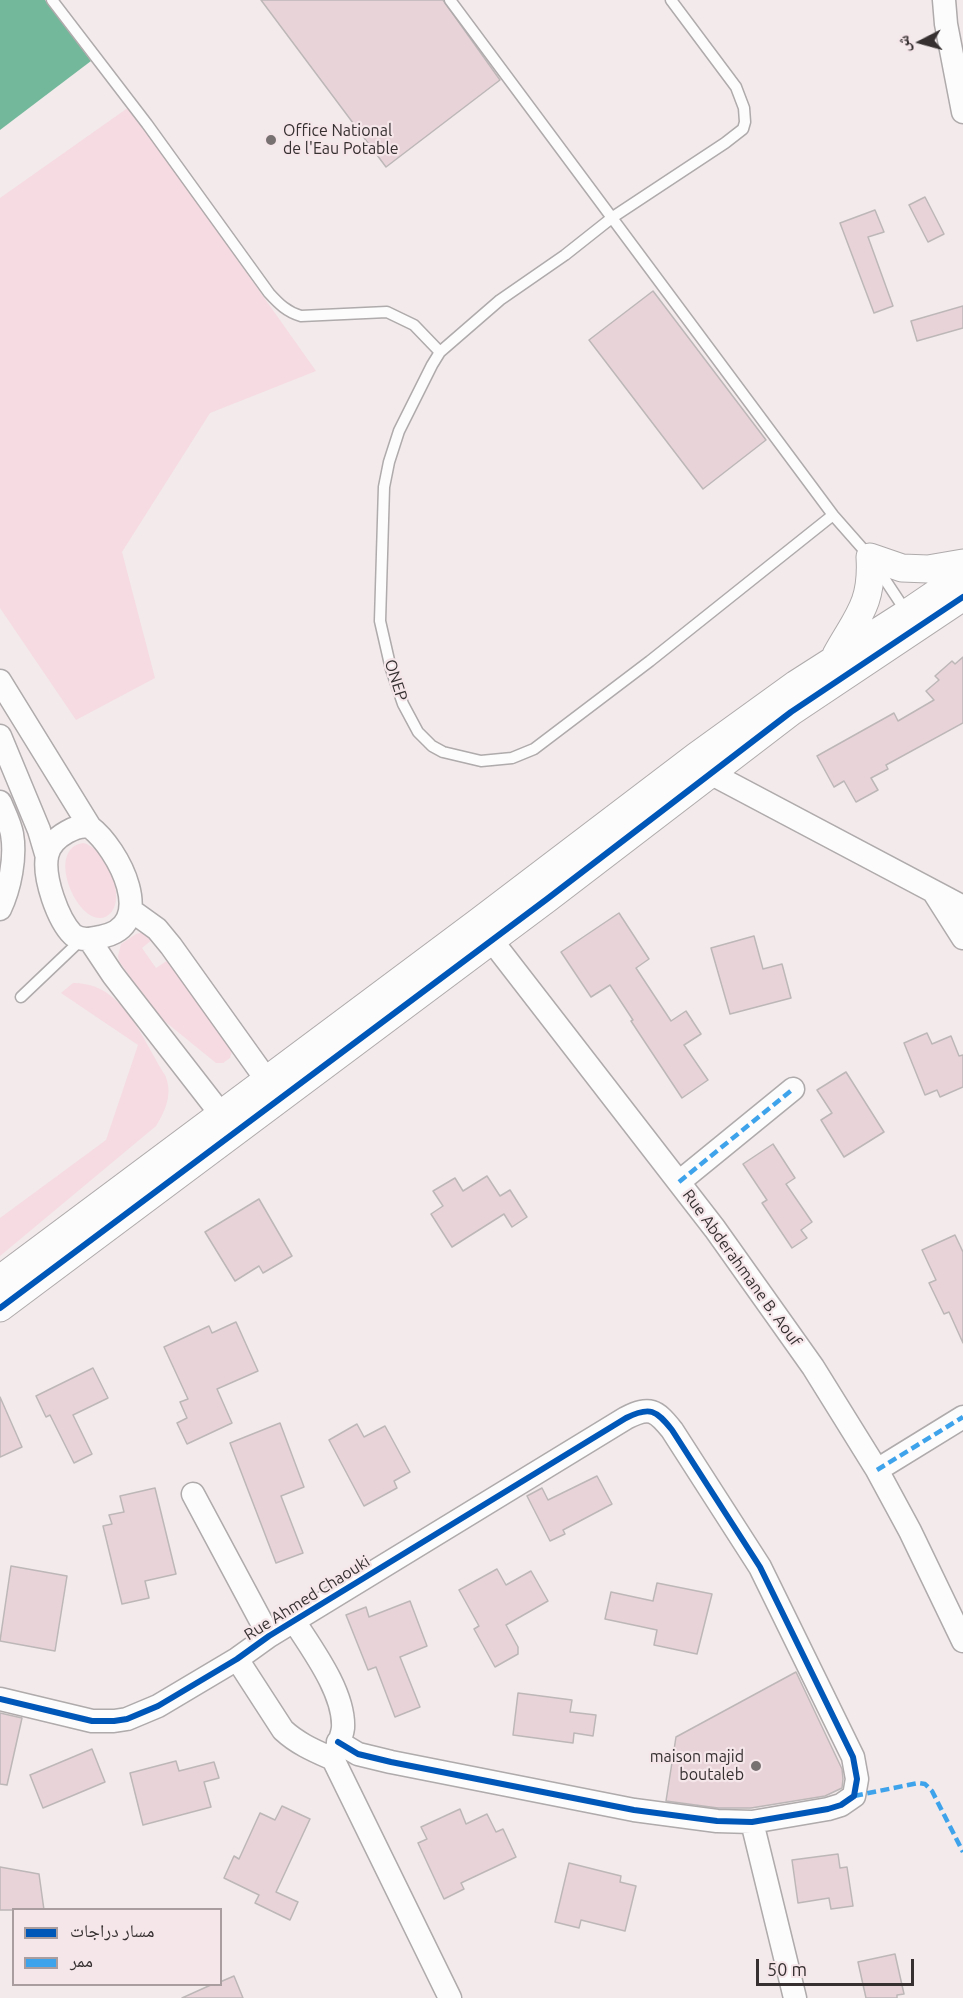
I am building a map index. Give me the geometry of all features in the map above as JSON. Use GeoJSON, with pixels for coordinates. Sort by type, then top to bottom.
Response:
{"type":"FeatureCollection","features":[{"type":"Feature","properties":{"kind":"street"},"geometry":{"type":"LineString","coordinates":[[944,0],[946,24],[963,112]]}},
{"type":"Feature","properties":{"kind":"street"},"geometry":{"type":"LineString","coordinates":[[832,661],[852,631],[866,604],[871,576],[870,557],[902,568],[928,569],[963,563]]}},
{"type":"Feature","properties":{"kind":"street"},"geometry":{"type":"LineString","coordinates":[[702,765],[791,712],[913,621],[963,575]]}},
{"type":"Feature","properties":{"kind":"street"},"geometry":{"type":"LineString","coordinates":[[0,1308],[228,1123],[702,765],[796,684],[832,661],[963,597]]}},
{"type":"Feature","properties":{"kind":"street"},"geometry":{"type":"LineString","coordinates":[[0,681],[90,827],[104,842],[122,873],[129,890],[132,911],[127,922],[115,933],[86,939],[77,938],[70,932],[59,915],[49,879],[47,856],[39,830],[0,736]]}},
{"type":"Feature","properties":{"kind":"street"},"geometry":{"type":"LineString","coordinates":[[702,765],[963,907]]}},
{"type":"Feature","properties":{"kind":"street"},"geometry":{"type":"LineString","coordinates":[[0,802],[12,832],[14,852],[0,909]]}},
{"type":"Feature","properties":{"kind":"street"},"geometry":{"type":"LineString","coordinates":[[47,856],[50,846],[62,835],[79,827],[90,827]]}},
{"type":"Feature","properties":{"kind":"street"},"geometry":{"type":"LineString","coordinates":[[934,892],[963,938]]}},
{"type":"Feature","properties":{"kind":"street"},"geometry":{"type":"LineString","coordinates":[[132,911],[157,929],[171,946],[273,1089]]}},
{"type":"Feature","properties":{"kind":"street","name":"Rue Abderahmane B. Aouf"},"geometry":{"type":"LineString","coordinates":[[485,931],[679,1182],[807,1358],[876,1470],[910,1531],[963,1641]]}},
{"type":"Feature","properties":{"kind":"street"},"geometry":{"type":"LineString","coordinates":[[86,939],[228,1123]]}},
{"type":"Feature","properties":{"kind":"street"},"geometry":{"type":"LineString","coordinates":[[679,1182],[793,1089]]}},
{"type":"Feature","properties":{"kind":"street"},"geometry":{"type":"LineString","coordinates":[[0,1279],[228,1123]]}},
{"type":"Feature","properties":{"kind":"street","name":"Rue Ahmed Chaouki"},"geometry":{"type":"LineString","coordinates":[[0,1699],[93,1721],[121,1720],[139,1716],[237,1659],[269,1636],[610,1428],[636,1413],[650,1411],[662,1418],[672,1430],[760,1567],[853,1757],[857,1785],[854,1796],[846,1802],[828,1809],[752,1822]]}},
{"type":"Feature","properties":{"kind":"street"},"geometry":{"type":"LineString","coordinates":[[876,1470],[963,1417]]}},
{"type":"Feature","properties":{"kind":"street"},"geometry":{"type":"LineString","coordinates":[[193,1494],[269,1636]]}},
{"type":"Feature","properties":{"kind":"street"},"geometry":{"type":"LineString","coordinates":[[294,1621],[326,1674],[336,1698],[343,1727],[336,1751],[450,1998]]}},
{"type":"Feature","properties":{"kind":"street"},"geometry":{"type":"LineString","coordinates":[[237,1659],[284,1730],[291,1738],[308,1748],[336,1751],[349,1749],[369,1757],[634,1810],[709,1821],[752,1822],[795,1998]]}},
{"type":"Feature","properties":{"kind":"lane"},"geometry":{"type":"LineString","coordinates":[[52,0],[280,305],[290,313],[301,316],[387,312],[414,325],[440,352]]}},
{"type":"Feature","properties":{"kind":"lane"},"geometry":{"type":"LineString","coordinates":[[450,0],[833,515],[870,557],[913,621]]}},
{"type":"Feature","properties":{"kind":"lane","name":"ONEP"},"geometry":{"type":"LineString","coordinates":[[671,0],[730,77],[742,99],[746,122],[739,133],[613,217],[565,255],[500,300],[440,352],[432,364],[399,431],[384,487],[380,621],[403,704],[418,732],[432,746],[443,752],[459,757],[489,761],[512,758],[534,749],[650,662],[833,515]]}},
{"type":"Feature","properties":{"kind":"lane"},"geometry":{"type":"LineString","coordinates":[[21,997],[86,939]]}},
{"type":"Feature","properties":{"kind":"shaded area"},"geometry":{"type":"Polygon","coordinates":[[[0,0],[45,0],[91,61],[0,130],[0,0]]]}},
{"type":"Feature","properties":{"kind":"shaded area"},"geometry":{"type":"Polygon","coordinates":[[[129,107],[316,371],[210,413],[122,552],[155,678],[76,720],[0,608],[0,198],[129,107]]]}},
{"type":"Feature","properties":{"kind":"shaded area"},"geometry":{"type":"Polygon","coordinates":[[[83,843],[100,854],[107,864],[116,888],[114,909],[107,916],[97,918],[86,912],[77,902],[70,888],[66,873],[66,859],[71,849],[83,843]]]}},
{"type":"Feature","properties":{"kind":"shaded area"},"geometry":{"type":"Polygon","coordinates":[[[144,932],[153,939],[142,948],[156,968],[168,960],[232,1051],[230,1058],[223,1063],[216,1063],[157,1015],[119,961],[121,944],[136,934],[144,932]]]}},
{"type":"Feature","properties":{"kind":"shaded area"},"geometry":{"type":"Polygon","coordinates":[[[73,983],[90,985],[105,992],[129,1015],[165,1075],[168,1088],[167,1101],[156,1126],[0,1256],[0,1218],[106,1140],[138,1045],[61,993],[73,983]]]}},
{"type":"Feature","properties":{"kind":"building"},"geometry":{"type":"Polygon","coordinates":[[[261,0],[443,0],[500,80],[386,167],[261,0]]]}},
{"type":"Feature","properties":{"kind":"building"},"geometry":{"type":"Polygon","coordinates":[[[925,197],[944,234],[928,242],[909,205],[925,197]]]}},
{"type":"Feature","properties":{"kind":"building"},"geometry":{"type":"Polygon","coordinates":[[[875,210],[884,232],[868,237],[893,306],[874,313],[840,223],[875,210]]]}},
{"type":"Feature","properties":{"kind":"building"},"geometry":{"type":"Polygon","coordinates":[[[653,291],[766,440],[703,489],[589,340],[653,291]]]}},
{"type":"Feature","properties":{"kind":"building"},"geometry":{"type":"Polygon","coordinates":[[[963,306],[963,328],[917,341],[911,321],[963,306]]]}},
{"type":"Feature","properties":{"kind":"building"},"geometry":{"type":"Polygon","coordinates":[[[963,657],[963,723],[886,765],[888,769],[871,778],[878,790],[856,802],[844,781],[834,787],[817,756],[894,713],[898,721],[934,700],[926,691],[939,680],[935,676],[952,661],[955,664],[963,657]]]}},
{"type":"Feature","properties":{"kind":"building"},"geometry":{"type":"Polygon","coordinates":[[[619,913],[649,959],[636,968],[671,1021],[686,1011],[701,1034],[684,1045],[708,1080],[682,1098],[610,985],[591,997],[561,952],[619,913]]]}},
{"type":"Feature","properties":{"kind":"building"},"geometry":{"type":"Polygon","coordinates":[[[754,936],[763,969],[782,964],[791,998],[730,1014],[711,948],[754,936]]]}},
{"type":"Feature","properties":{"kind":"building"},"geometry":{"type":"Polygon","coordinates":[[[927,1033],[932,1044],[951,1036],[959,1056],[963,1055],[963,1087],[940,1097],[937,1090],[925,1095],[904,1043],[927,1033]]]}},
{"type":"Feature","properties":{"kind":"building"},"geometry":{"type":"Polygon","coordinates":[[[846,1072],[884,1132],[844,1157],[821,1120],[832,1113],[817,1090],[846,1072]]]}},
{"type":"Feature","properties":{"kind":"building"},"geometry":{"type":"Polygon","coordinates":[[[773,1144],[795,1178],[786,1184],[812,1222],[801,1230],[807,1238],[792,1248],[762,1203],[767,1200],[743,1164],[773,1144]]]}},
{"type":"Feature","properties":{"kind":"building"},"geometry":{"type":"Polygon","coordinates":[[[487,1176],[500,1196],[510,1190],[527,1217],[512,1227],[504,1214],[452,1247],[431,1214],[443,1206],[433,1191],[455,1178],[463,1191],[487,1176]]]}},
{"type":"Feature","properties":{"kind":"building"},"geometry":{"type":"Polygon","coordinates":[[[259,1199],[292,1256],[263,1273],[259,1266],[235,1281],[205,1232],[259,1199]]]}},
{"type":"Feature","properties":{"kind":"building"},"geometry":{"type":"Polygon","coordinates":[[[955,1235],[963,1252],[963,1343],[949,1312],[944,1314],[929,1283],[936,1280],[922,1250],[955,1235]]]}},
{"type":"Feature","properties":{"kind":"building"},"geometry":{"type":"Polygon","coordinates":[[[236,1322],[258,1371],[217,1389],[232,1423],[187,1444],[177,1423],[187,1418],[180,1402],[188,1399],[164,1347],[209,1326],[212,1333],[236,1322]]]}},
{"type":"Feature","properties":{"kind":"building"},"geometry":{"type":"Polygon","coordinates":[[[93,1368],[108,1398],[73,1415],[92,1454],[74,1463],[50,1415],[46,1417],[36,1396],[93,1368]]]}},
{"type":"Feature","properties":{"kind":"building"},"geometry":{"type":"Polygon","coordinates":[[[0,1397],[22,1447],[0,1457],[0,1397]]]}},
{"type":"Feature","properties":{"kind":"building"},"geometry":{"type":"Polygon","coordinates":[[[280,1423],[304,1487],[281,1496],[303,1553],[276,1563],[230,1443],[280,1423]]]}},
{"type":"Feature","properties":{"kind":"building"},"geometry":{"type":"Polygon","coordinates":[[[357,1424],[364,1437],[385,1426],[410,1472],[394,1481],[397,1488],[364,1506],[329,1440],[357,1424]]]}},
{"type":"Feature","properties":{"kind":"building"},"geometry":{"type":"Polygon","coordinates":[[[597,1476],[612,1504],[563,1530],[565,1534],[550,1541],[527,1496],[542,1488],[548,1500],[597,1476]]]}},
{"type":"Feature","properties":{"kind":"building"},"geometry":{"type":"Polygon","coordinates":[[[155,1488],[176,1574],[145,1581],[149,1598],[122,1604],[103,1526],[112,1524],[109,1515],[124,1512],[120,1496],[155,1488]]]}},
{"type":"Feature","properties":{"kind":"building"},"geometry":{"type":"Polygon","coordinates":[[[11,1566],[67,1576],[55,1651],[0,1641],[11,1566]]]}},
{"type":"Feature","properties":{"kind":"building"},"geometry":{"type":"Polygon","coordinates":[[[497,1569],[506,1585],[531,1571],[548,1601],[506,1625],[518,1647],[518,1654],[495,1667],[474,1629],[479,1626],[459,1590],[497,1569]]]}},
{"type":"Feature","properties":{"kind":"building"},"geometry":{"type":"Polygon","coordinates":[[[657,1583],[712,1594],[697,1654],[654,1645],[657,1630],[605,1619],[611,1592],[653,1601],[657,1583]]]}},
{"type":"Feature","properties":{"kind":"building"},"geometry":{"type":"Polygon","coordinates":[[[410,1601],[427,1646],[400,1657],[420,1707],[395,1717],[376,1667],[368,1670],[346,1615],[366,1607],[369,1617],[410,1601]]]}},
{"type":"Feature","properties":{"kind":"building","name":"maison majid boutaleb"},"geometry":{"type":"Polygon","coordinates":[[[796,1672],[842,1769],[842,1788],[825,1796],[751,1808],[718,1808],[666,1801],[676,1737],[796,1672]]]}},
{"type":"Feature","properties":{"kind":"building"},"geometry":{"type":"Polygon","coordinates":[[[518,1693],[572,1700],[570,1712],[596,1715],[593,1736],[574,1733],[573,1743],[513,1735],[518,1693]]]}},
{"type":"Feature","properties":{"kind":"building"},"geometry":{"type":"Polygon","coordinates":[[[0,1713],[22,1718],[7,1785],[0,1784],[0,1713]]]}},
{"type":"Feature","properties":{"kind":"building"},"geometry":{"type":"Polygon","coordinates":[[[92,1749],[105,1782],[43,1808],[30,1775],[92,1749]]]}},
{"type":"Feature","properties":{"kind":"building"},"geometry":{"type":"Polygon","coordinates":[[[176,1761],[179,1771],[214,1762],[219,1778],[204,1782],[211,1807],[143,1825],[130,1773],[176,1761]]]}},
{"type":"Feature","properties":{"kind":"building"},"geometry":{"type":"Polygon","coordinates":[[[282,1806],[310,1819],[276,1892],[298,1902],[290,1920],[255,1903],[259,1895],[224,1878],[234,1856],[239,1859],[260,1813],[275,1820],[282,1806]]]}},
{"type":"Feature","properties":{"kind":"building"},"geometry":{"type":"Polygon","coordinates":[[[460,1809],[466,1824],[487,1814],[496,1832],[503,1829],[516,1857],[461,1883],[464,1889],[444,1899],[418,1843],[427,1839],[421,1827],[460,1809]]]}},
{"type":"Feature","properties":{"kind":"building"},"geometry":{"type":"Polygon","coordinates":[[[838,1854],[840,1868],[847,1867],[853,1906],[831,1909],[829,1898],[798,1903],[792,1860],[838,1854]]]}},
{"type":"Feature","properties":{"kind":"building"},"geometry":{"type":"Polygon","coordinates":[[[569,1863],[621,1876],[620,1882],[636,1886],[625,1931],[581,1920],[579,1928],[555,1922],[569,1863]]]}},
{"type":"Feature","properties":{"kind":"building"},"geometry":{"type":"Polygon","coordinates":[[[0,1867],[39,1874],[44,1908],[0,1910],[0,1867]]]}},
{"type":"Feature","properties":{"kind":"building"},"geometry":{"type":"Polygon","coordinates":[[[895,1954],[904,1994],[897,1995],[897,1998],[866,1998],[858,1962],[895,1954]]]}},
{"type":"Feature","properties":{"kind":"building"},"geometry":{"type":"Polygon","coordinates":[[[234,1976],[243,1998],[182,1998],[209,1986],[222,1986],[222,1981],[234,1976]]]}},
{"type":"Feature","properties":{"kind":"marked path"},"geometry":{"type":"LineString","coordinates":[[679,1182],[793,1089]]}},
{"type":"Feature","properties":{"kind":"marked path"},"geometry":{"type":"LineString","coordinates":[[877,1470],[963,1417]]}},
{"type":"Feature","properties":{"kind":"marked path"},"geometry":{"type":"LineString","coordinates":[[854,1796],[918,1783],[925,1784],[932,1791],[963,1852]]}},
{"type":"Feature","properties":{"kind":"cycle path"},"geometry":{"type":"LineString","coordinates":[[0,1308],[547,899],[791,712],[963,597]]}},
{"type":"Feature","properties":{"kind":"cycle path"},"geometry":{"type":"LineString","coordinates":[[0,1699],[92,1721],[127,1719],[158,1706],[626,1418],[647,1411],[657,1414],[672,1430],[760,1567],[853,1757],[857,1779],[854,1796],[841,1805],[828,1809],[752,1822],[717,1821],[634,1810],[391,1762],[358,1754],[338,1742]]}},
{"type":"Feature","properties":{"kind":"place","name":"Office National de l'Eau Potable"},"geometry":{"type":"Point","coordinates":[271,140]}},
{"type":"Feature","properties":{"kind":"place","name":"maison majid boutaleb"},"geometry":{"type":"Point","coordinates":[756,1766]}}]}
